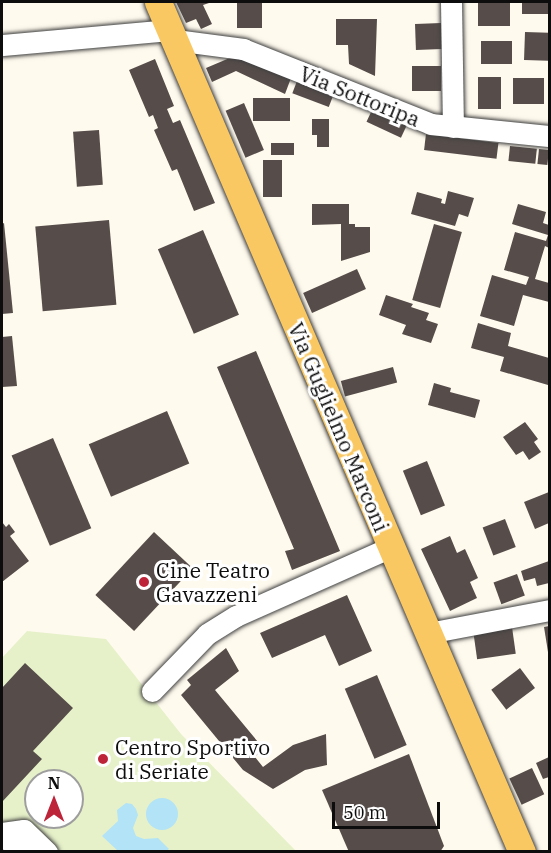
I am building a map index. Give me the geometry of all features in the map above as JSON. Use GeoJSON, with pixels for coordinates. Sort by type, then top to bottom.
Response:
{"type":"FeatureCollection","features":[{"type":"Feature","properties":{"kind":"main road","name":"Via Guglielmo Marconi"},"geometry":{"type":"LineString","coordinates":[[158,2],[522,852]]}},
{"type":"Feature","properties":{"kind":"street"},"geometry":{"type":"LineString","coordinates":[[451,2],[453,127]]}},
{"type":"Feature","properties":{"kind":"street","name":"Via Sottoripa"},"geometry":{"type":"LineString","coordinates":[[2,45],[172,35],[243,49],[430,124],[549,136]]}},
{"type":"Feature","properties":{"kind":"street"},"geometry":{"type":"LineString","coordinates":[[152,691],[207,634],[236,616],[391,547]]}},
{"type":"Feature","properties":{"kind":"street"},"geometry":{"type":"LineString","coordinates":[[428,633],[549,610]]}},
{"type":"Feature","properties":{"kind":"street"},"geometry":{"type":"LineString","coordinates":[[2,833],[24,830],[47,852]]}},
{"type":"Feature","properties":{"kind":"street"},"geometry":{"type":"LineString","coordinates":[[2,833],[21,852]]}},
{"type":"Feature","properties":{"kind":"green space","name":"Centro Sportivo di Seriate"},"geometry":{"type":"Polygon","coordinates":[[[27,631],[106,639],[181,734],[296,851],[2,851],[2,658],[27,631]]]}},
{"type":"Feature","properties":{"kind":"water"},"geometry":{"type":"Polygon","coordinates":[[[162,798],[174,802],[178,814],[174,826],[162,830],[150,826],[146,814],[150,802],[162,798]]]}},
{"type":"Feature","properties":{"kind":"water"},"geometry":{"type":"Polygon","coordinates":[[[126,803],[132,804],[138,815],[133,828],[136,836],[144,839],[158,838],[169,849],[166,851],[118,851],[102,836],[118,821],[117,810],[126,803]]]}},
{"type":"Feature","properties":{"kind":"building"},"geometry":{"type":"Polygon","coordinates":[[[176,2],[212,2],[203,5],[212,24],[201,29],[196,19],[186,23],[176,2]]]}},
{"type":"Feature","properties":{"kind":"building"},"geometry":{"type":"Polygon","coordinates":[[[237,2],[262,2],[262,28],[237,28],[237,2]]]}},
{"type":"Feature","properties":{"kind":"building"},"geometry":{"type":"Polygon","coordinates":[[[478,2],[510,2],[510,26],[478,26],[478,2]]]}},
{"type":"Feature","properties":{"kind":"building"},"geometry":{"type":"Polygon","coordinates":[[[522,2],[549,2],[549,14],[522,14],[522,2]]]}},
{"type":"Feature","properties":{"kind":"building"},"geometry":{"type":"Polygon","coordinates":[[[336,19],[377,19],[375,76],[349,64],[348,45],[336,45],[336,19]]]}},
{"type":"Feature","properties":{"kind":"building"},"geometry":{"type":"Polygon","coordinates":[[[441,23],[442,49],[416,50],[415,24],[441,23]]]}},
{"type":"Feature","properties":{"kind":"building"},"geometry":{"type":"Polygon","coordinates":[[[525,32],[549,33],[548,61],[524,60],[525,32]]]}},
{"type":"Feature","properties":{"kind":"building"},"geometry":{"type":"Polygon","coordinates":[[[481,41],[512,41],[512,64],[481,64],[481,41]]]}},
{"type":"Feature","properties":{"kind":"building"},"geometry":{"type":"Polygon","coordinates":[[[232,57],[245,59],[291,78],[285,94],[236,71],[212,82],[206,68],[232,57]]]}},
{"type":"Feature","properties":{"kind":"building"},"geometry":{"type":"Polygon","coordinates":[[[155,59],[174,106],[167,109],[173,123],[180,120],[215,203],[194,211],[177,169],[172,171],[154,130],[158,128],[153,115],[149,117],[129,70],[155,59]]]}},
{"type":"Feature","properties":{"kind":"building"},"geometry":{"type":"Polygon","coordinates":[[[412,66],[441,66],[441,91],[412,91],[412,66]]]}},
{"type":"Feature","properties":{"kind":"building"},"geometry":{"type":"Polygon","coordinates":[[[478,77],[501,77],[501,109],[478,109],[478,77]]]}},
{"type":"Feature","properties":{"kind":"building"},"geometry":{"type":"Polygon","coordinates":[[[513,78],[544,78],[544,104],[513,104],[513,78]]]}},
{"type":"Feature","properties":{"kind":"building"},"geometry":{"type":"Polygon","coordinates":[[[297,81],[333,95],[329,107],[292,93],[297,81]]]}},
{"type":"Feature","properties":{"kind":"building"},"geometry":{"type":"Polygon","coordinates":[[[253,98],[290,98],[290,121],[253,121],[253,98]]]}},
{"type":"Feature","properties":{"kind":"building"},"geometry":{"type":"Polygon","coordinates":[[[244,103],[264,150],[246,158],[226,111],[244,103]]]}},
{"type":"Feature","properties":{"kind":"building"},"geometry":{"type":"Polygon","coordinates":[[[372,110],[406,126],[401,138],[367,122],[372,110]]]}},
{"type":"Feature","properties":{"kind":"building"},"geometry":{"type":"Polygon","coordinates":[[[312,119],[329,119],[329,147],[317,147],[317,135],[312,135],[312,119]]]}},
{"type":"Feature","properties":{"kind":"building"},"geometry":{"type":"Polygon","coordinates":[[[99,130],[103,185],[77,187],[73,132],[99,130]]]}},
{"type":"Feature","properties":{"kind":"building"},"geometry":{"type":"Polygon","coordinates":[[[426,134],[498,143],[497,159],[424,150],[426,134]]]}},
{"type":"Feature","properties":{"kind":"building"},"geometry":{"type":"Polygon","coordinates":[[[271,143],[294,143],[294,155],[271,155],[271,143]]]}},
{"type":"Feature","properties":{"kind":"building"},"geometry":{"type":"Polygon","coordinates":[[[510,146],[537,149],[535,164],[508,161],[510,146]]]}},
{"type":"Feature","properties":{"kind":"building"},"geometry":{"type":"Polygon","coordinates":[[[539,149],[549,150],[547,165],[537,164],[539,149]]]}},
{"type":"Feature","properties":{"kind":"building"},"geometry":{"type":"Polygon","coordinates":[[[263,160],[282,160],[282,197],[263,197],[263,160]]]}},
{"type":"Feature","properties":{"kind":"building"},"geometry":{"type":"Polygon","coordinates":[[[448,191],[474,198],[468,217],[459,214],[455,226],[411,214],[417,192],[442,199],[441,203],[445,204],[448,191]]]}},
{"type":"Feature","properties":{"kind":"building"},"geometry":{"type":"Polygon","coordinates":[[[312,204],[349,204],[349,224],[355,224],[355,227],[370,227],[370,252],[341,261],[341,224],[312,225],[312,204]]]}},
{"type":"Feature","properties":{"kind":"building"},"geometry":{"type":"Polygon","coordinates":[[[518,204],[546,212],[543,223],[549,225],[549,248],[545,246],[535,279],[549,283],[549,302],[523,295],[514,326],[480,316],[492,275],[526,285],[529,277],[504,270],[515,232],[546,241],[548,235],[512,224],[518,204]]]}},
{"type":"Feature","properties":{"kind":"building"},"geometry":{"type":"Polygon","coordinates":[[[109,220],[116,305],[43,311],[35,226],[109,220]]]}},
{"type":"Feature","properties":{"kind":"building"},"geometry":{"type":"Polygon","coordinates":[[[4,223],[13,313],[2,314],[2,224],[4,223]]]}},
{"type":"Feature","properties":{"kind":"building"},"geometry":{"type":"Polygon","coordinates":[[[434,224],[462,232],[440,308],[412,300],[434,224]]]}},
{"type":"Feature","properties":{"kind":"building"},"geometry":{"type":"Polygon","coordinates":[[[203,230],[239,315],[194,334],[158,249],[203,230]]]}},
{"type":"Feature","properties":{"kind":"building"},"geometry":{"type":"Polygon","coordinates":[[[357,269],[366,289],[312,313],[303,293],[357,269]]]}},
{"type":"Feature","properties":{"kind":"building"},"geometry":{"type":"Polygon","coordinates":[[[386,295],[413,304],[411,307],[429,313],[426,320],[438,324],[431,343],[402,334],[406,325],[379,315],[386,295]]]}},
{"type":"Feature","properties":{"kind":"building"},"geometry":{"type":"Polygon","coordinates":[[[478,323],[511,333],[508,346],[549,358],[548,385],[500,371],[504,357],[471,348],[478,323]]]}},
{"type":"Feature","properties":{"kind":"building"},"geometry":{"type":"Polygon","coordinates":[[[12,336],[17,386],[2,387],[2,337],[12,336]]]}},
{"type":"Feature","properties":{"kind":"building"},"geometry":{"type":"Polygon","coordinates":[[[256,351],[340,551],[292,570],[285,551],[294,549],[217,367],[256,351]]]}},
{"type":"Feature","properties":{"kind":"building"},"geometry":{"type":"Polygon","coordinates":[[[393,367],[397,382],[345,396],[341,381],[393,367]]]}},
{"type":"Feature","properties":{"kind":"building"},"geometry":{"type":"Polygon","coordinates":[[[434,383],[451,388],[450,392],[480,400],[475,418],[428,405],[434,383]]]}},
{"type":"Feature","properties":{"kind":"building"},"geometry":{"type":"Polygon","coordinates":[[[167,411],[189,463],[111,497],[89,444],[167,411]]]}},
{"type":"Feature","properties":{"kind":"building"},"geometry":{"type":"Polygon","coordinates":[[[525,422],[538,439],[534,442],[541,452],[529,460],[523,451],[516,455],[503,437],[525,422]]]}},
{"type":"Feature","properties":{"kind":"building"},"geometry":{"type":"Polygon","coordinates":[[[53,438],[91,528],[50,546],[12,456],[53,438]]]}},
{"type":"Feature","properties":{"kind":"building"},"geometry":{"type":"Polygon","coordinates":[[[427,461],[445,506],[421,515],[403,471],[427,461]]]}},
{"type":"Feature","properties":{"kind":"building"},"geometry":{"type":"Polygon","coordinates":[[[549,492],[549,523],[535,529],[524,502],[549,492]]]}},
{"type":"Feature","properties":{"kind":"building"},"geometry":{"type":"Polygon","coordinates":[[[505,519],[516,547],[493,556],[483,528],[505,519]]]}},
{"type":"Feature","properties":{"kind":"building"},"geometry":{"type":"Polygon","coordinates":[[[2,522],[6,527],[9,524],[15,532],[10,536],[29,561],[2,582],[2,522]]]}},
{"type":"Feature","properties":{"kind":"building","name":"Cine Teatro Gavazzeni"},"geometry":{"type":"Polygon","coordinates":[[[154,532],[193,568],[134,631],[95,595],[154,532]]]}},
{"type":"Feature","properties":{"kind":"building"},"geometry":{"type":"Polygon","coordinates":[[[450,536],[457,553],[465,549],[478,578],[470,582],[477,598],[450,611],[421,549],[450,536]]]}},
{"type":"Feature","properties":{"kind":"building"},"geometry":{"type":"Polygon","coordinates":[[[549,561],[549,583],[537,586],[535,578],[524,581],[521,571],[549,561]]]}},
{"type":"Feature","properties":{"kind":"building"},"geometry":{"type":"Polygon","coordinates":[[[517,574],[525,596],[501,604],[494,583],[517,574]]]}},
{"type":"Feature","properties":{"kind":"building"},"geometry":{"type":"Polygon","coordinates":[[[347,595],[372,651],[339,666],[325,635],[272,658],[260,633],[347,595]]]}},
{"type":"Feature","properties":{"kind":"building"},"geometry":{"type":"Polygon","coordinates":[[[549,626],[549,652],[548,652],[544,627],[549,626]]]}},
{"type":"Feature","properties":{"kind":"building"},"geometry":{"type":"Polygon","coordinates":[[[512,627],[516,654],[477,659],[473,632],[512,627]]]}},
{"type":"Feature","properties":{"kind":"building"},"geometry":{"type":"Polygon","coordinates":[[[226,648],[239,671],[215,690],[263,748],[255,757],[263,767],[293,745],[326,734],[327,765],[305,770],[273,789],[243,770],[181,695],[191,685],[187,680],[226,648]]]}},
{"type":"Feature","properties":{"kind":"building"},"geometry":{"type":"Polygon","coordinates":[[[25,663],[73,708],[33,751],[42,759],[33,769],[24,769],[24,778],[2,802],[2,688],[25,663]]]}},
{"type":"Feature","properties":{"kind":"building"},"geometry":{"type":"Polygon","coordinates":[[[520,668],[535,688],[506,710],[491,690],[520,668]]]}},
{"type":"Feature","properties":{"kind":"building"},"geometry":{"type":"Polygon","coordinates":[[[377,675],[407,745],[374,759],[345,689],[377,675]]]}},
{"type":"Feature","properties":{"kind":"building"},"geometry":{"type":"Polygon","coordinates":[[[409,754],[444,846],[440,852],[349,852],[322,790],[409,754]]]}},
{"type":"Feature","properties":{"kind":"building"},"geometry":{"type":"Polygon","coordinates":[[[549,757],[549,777],[543,779],[536,763],[549,757]]]}},
{"type":"Feature","properties":{"kind":"building"},"geometry":{"type":"Polygon","coordinates":[[[532,768],[544,794],[522,805],[509,779],[532,768]]]}},
{"type":"Feature","properties":{"kind":"place","name":"Cine Teatro Gavazzeni"},"geometry":{"type":"Point","coordinates":[144,582]}},
{"type":"Feature","properties":{"kind":"place","name":"Centro Sportivo di Seriate"},"geometry":{"type":"Point","coordinates":[103,759]}}]}
